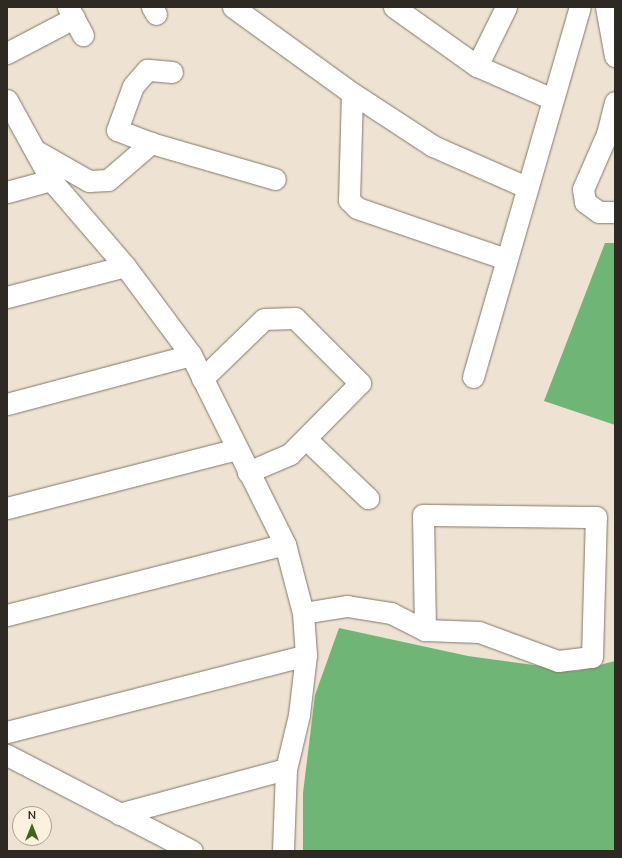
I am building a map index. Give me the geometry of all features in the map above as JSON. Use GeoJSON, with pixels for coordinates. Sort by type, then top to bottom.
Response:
{"type":"FeatureCollection","features":[{"type":"Feature","properties":{"kind":"street"},"geometry":{"type":"LineString","coordinates":[[233,7],[352,93],[434,146],[526,186]]}},
{"type":"Feature","properties":{"kind":"street"},"geometry":{"type":"LineString","coordinates":[[394,7],[478,66],[552,99]]}},
{"type":"Feature","properties":{"kind":"street"},"geometry":{"type":"LineString","coordinates":[[478,66],[506,7]]}},
{"type":"Feature","properties":{"kind":"street"},"geometry":{"type":"LineString","coordinates":[[473,378],[526,186],[580,7]]}},
{"type":"Feature","properties":{"kind":"street"},"geometry":{"type":"LineString","coordinates":[[606,7],[615,56]]}},
{"type":"Feature","properties":{"kind":"street"},"geometry":{"type":"LineString","coordinates":[[7,53],[75,20]]}},
{"type":"Feature","properties":{"kind":"street"},"geometry":{"type":"LineString","coordinates":[[172,72],[147,70],[133,86],[117,130],[151,143],[275,179]]}},
{"type":"Feature","properties":{"kind":"street"},"geometry":{"type":"LineString","coordinates":[[352,93],[349,200],[357,208],[506,259]]}},
{"type":"Feature","properties":{"kind":"street"},"geometry":{"type":"LineString","coordinates":[[7,100],[51,180],[125,266],[190,355],[285,544],[303,613],[306,655],[300,715],[286,769],[284,851]]}},
{"type":"Feature","properties":{"kind":"street"},"geometry":{"type":"LineString","coordinates":[[615,102],[607,134],[583,189],[586,202],[599,212],[615,212]]}},
{"type":"Feature","properties":{"kind":"street"},"geometry":{"type":"LineString","coordinates":[[36,151],[89,181],[108,180],[151,143]]}},
{"type":"Feature","properties":{"kind":"street"},"geometry":{"type":"LineString","coordinates":[[7,192],[51,180]]}},
{"type":"Feature","properties":{"kind":"street"},"geometry":{"type":"LineString","coordinates":[[7,297],[125,266]]}},
{"type":"Feature","properties":{"kind":"street"},"geometry":{"type":"LineString","coordinates":[[202,379],[264,319],[295,318],[360,383],[290,454],[248,472]]}},
{"type":"Feature","properties":{"kind":"street"},"geometry":{"type":"LineString","coordinates":[[7,404],[190,355]]}},
{"type":"Feature","properties":{"kind":"street"},"geometry":{"type":"LineString","coordinates":[[306,439],[368,498]]}},
{"type":"Feature","properties":{"kind":"street"},"geometry":{"type":"LineString","coordinates":[[7,508],[237,449]]}},
{"type":"Feature","properties":{"kind":"street"},"geometry":{"type":"LineString","coordinates":[[303,613],[347,606],[391,614],[425,630],[479,632],[558,660],[592,657],[596,517],[423,515],[425,630]]}},
{"type":"Feature","properties":{"kind":"street"},"geometry":{"type":"LineString","coordinates":[[7,614],[285,544]]}},
{"type":"Feature","properties":{"kind":"street"},"geometry":{"type":"LineString","coordinates":[[7,732],[306,655]]}},
{"type":"Feature","properties":{"kind":"street"},"geometry":{"type":"LineString","coordinates":[[7,755],[192,851]]}},
{"type":"Feature","properties":{"kind":"street"},"geometry":{"type":"LineString","coordinates":[[120,814],[286,769]]}},
{"type":"Feature","properties":{"kind":"green space"},"geometry":{"type":"Polygon","coordinates":[[[605,243],[615,243],[615,425],[544,401],[605,243]]]}},
{"type":"Feature","properties":{"kind":"green space"},"geometry":{"type":"Polygon","coordinates":[[[339,628],[468,656],[577,671],[615,661],[615,851],[303,851],[303,793],[315,695],[339,628]]]}}]}
